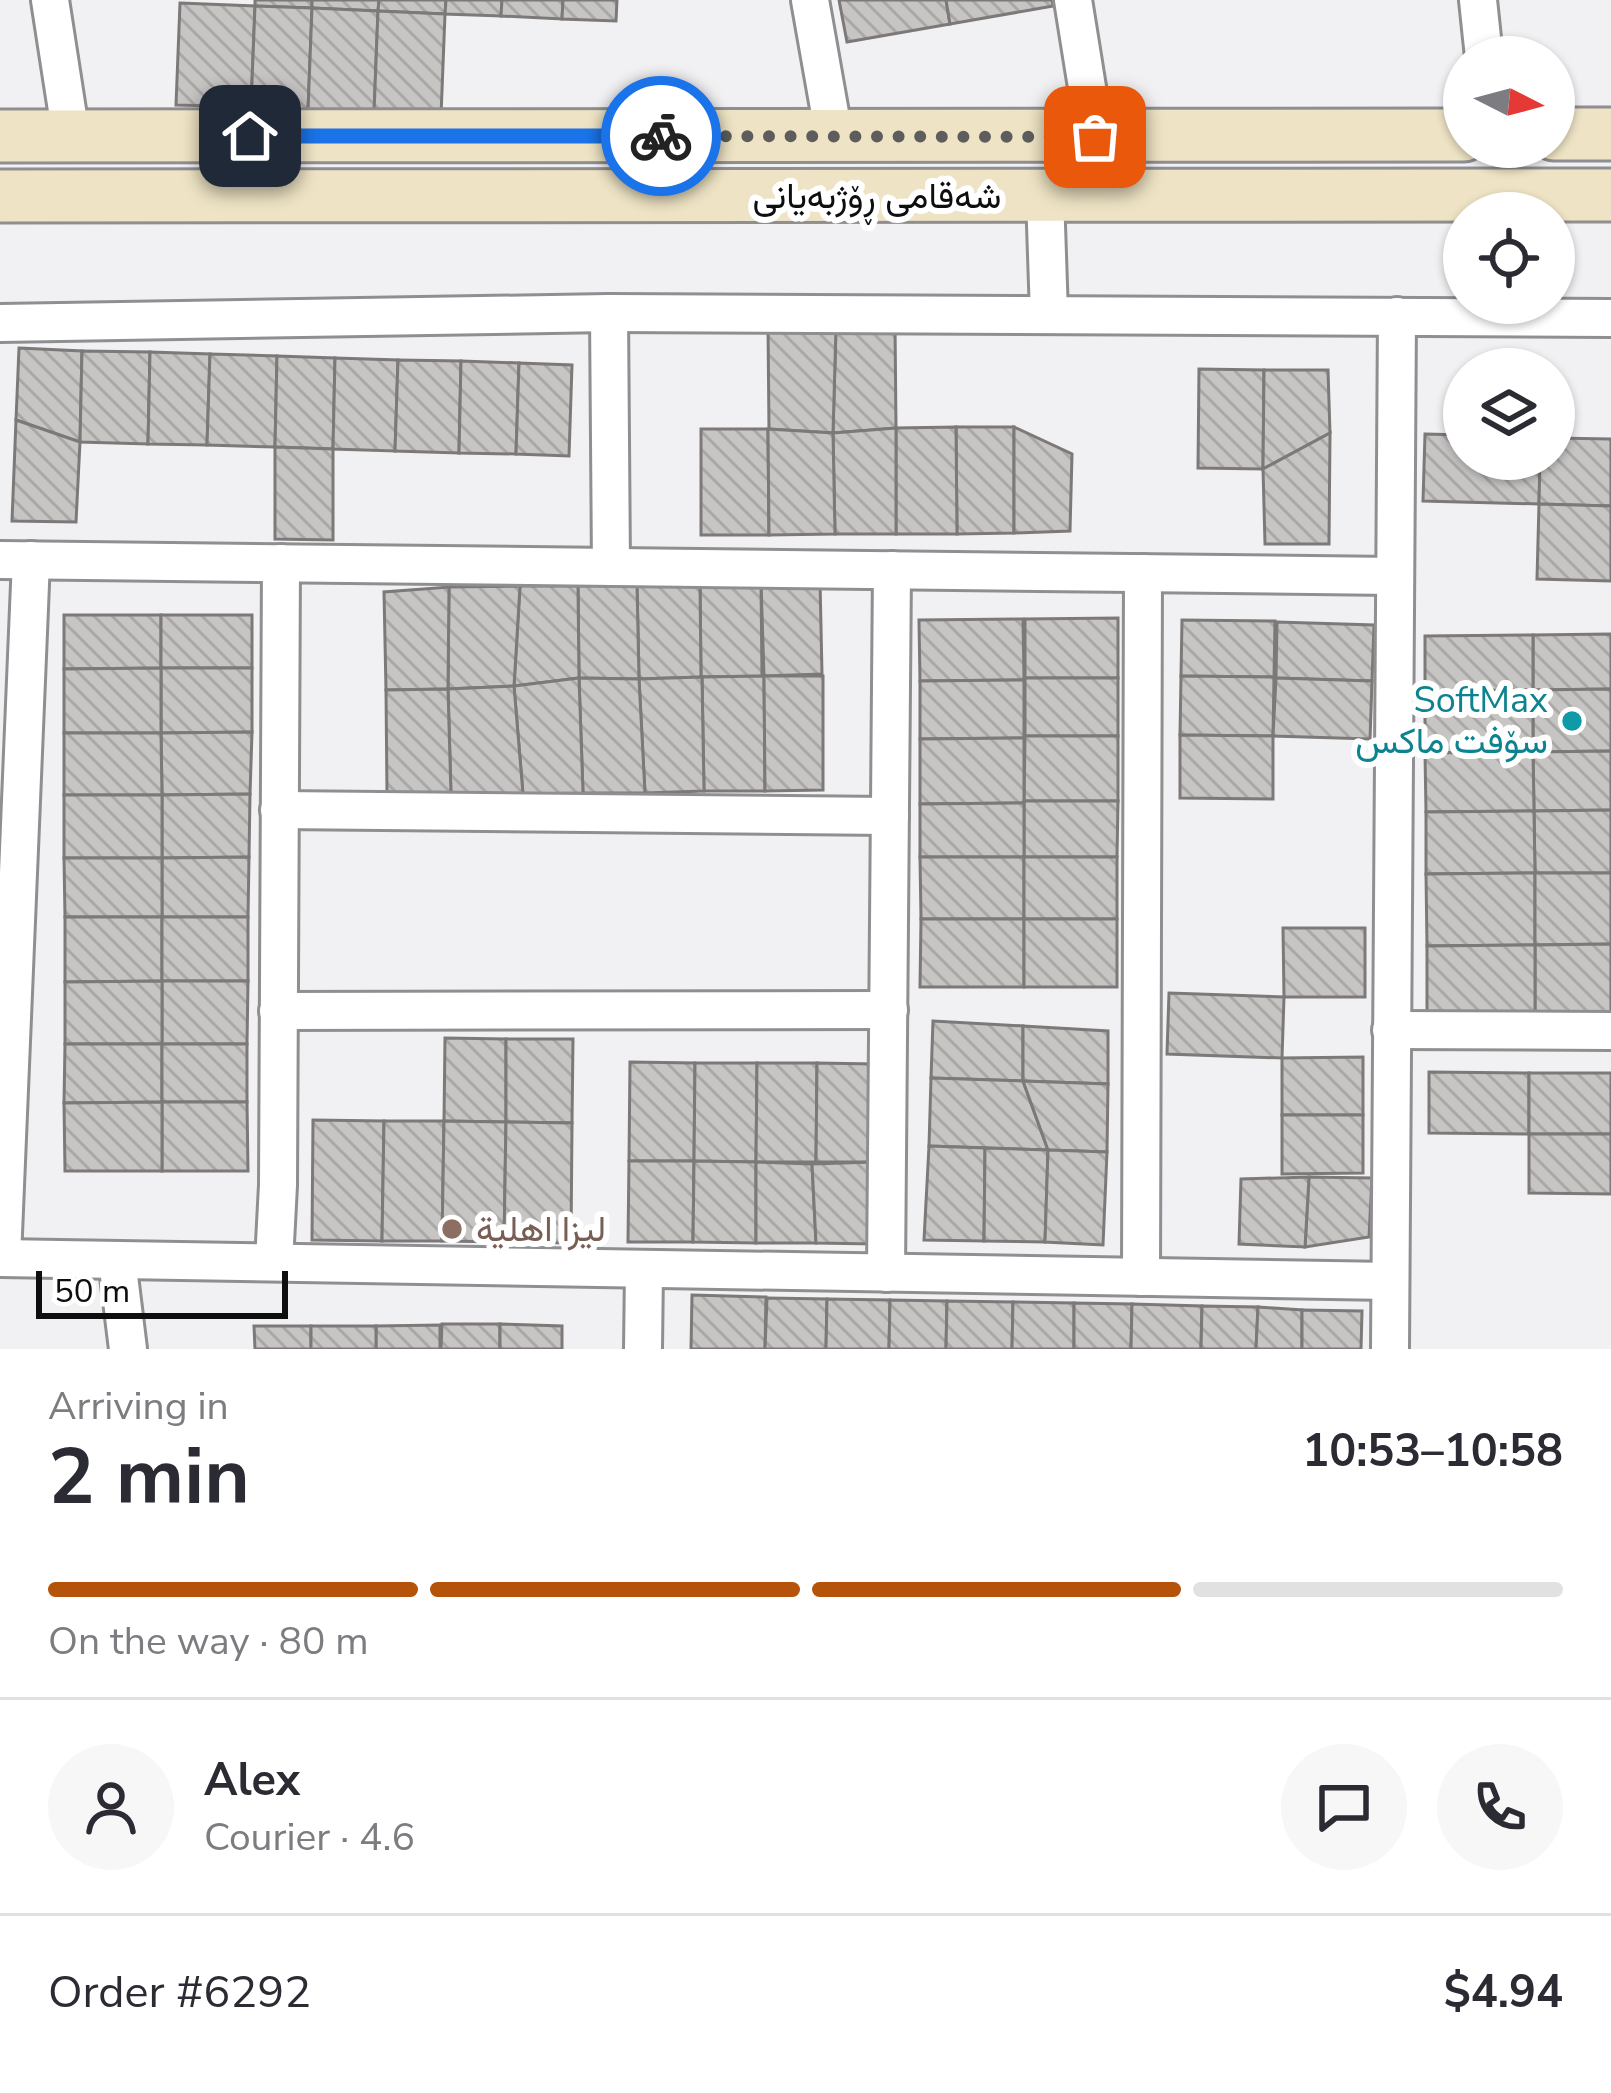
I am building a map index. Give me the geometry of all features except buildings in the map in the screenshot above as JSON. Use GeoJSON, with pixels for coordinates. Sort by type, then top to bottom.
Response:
{"type":"FeatureCollection","features":[{"type":"Feature","properties":{"kind":"street"},"geometry":{"type":"LineString","coordinates":[[50,0],[71,136]]}},
{"type":"Feature","properties":{"kind":"street"},"geometry":{"type":"LineString","coordinates":[[810,0],[834,136]]}},
{"type":"Feature","properties":{"kind":"street"},"geometry":{"type":"LineString","coordinates":[[1073,0],[1095,137]]}},
{"type":"Feature","properties":{"kind":"street"},"geometry":{"type":"LineString","coordinates":[[1478,0],[1482,36]]}},
{"type":"Feature","properties":{"kind":"street"},"geometry":{"type":"LineString","coordinates":[[1575,134],[1611,134]]}},
{"type":"Feature","properties":{"kind":"street","name":"شەقامی ڕۆژبەیانی"},"geometry":{"type":"LineString","coordinates":[[0,136],[1443,135]]}},
{"type":"Feature","properties":{"kind":"street"},"geometry":{"type":"LineString","coordinates":[[698,136],[700,196]]}},
{"type":"Feature","properties":{"kind":"street","name":"شەقامی ڕۆژبەیانی"},"geometry":{"type":"LineString","coordinates":[[0,196],[1611,195]]}},
{"type":"Feature","properties":{"kind":"street"},"geometry":{"type":"LineString","coordinates":[[1045,196],[1049,315]]}},
{"type":"Feature","properties":{"kind":"street"},"geometry":{"type":"LineString","coordinates":[[609,313],[611,567]]}},
{"type":"Feature","properties":{"kind":"street"},"geometry":{"type":"LineString","coordinates":[[0,323],[609,313],[1611,318]]}},
{"type":"Feature","properties":{"kind":"street"},"geometry":{"type":"LineString","coordinates":[[1390,1349],[1396,316]]}},
{"type":"Feature","properties":{"kind":"street"},"geometry":{"type":"LineString","coordinates":[[1390,1282],[1,1258],[15,560],[1394,576]]}},
{"type":"Feature","properties":{"kind":"street"},"geometry":{"type":"LineString","coordinates":[[274,1262],[281,563]]}},
{"type":"Feature","properties":{"kind":"street"},"geometry":{"type":"LineString","coordinates":[[886,1273],[892,570]]}},
{"type":"Feature","properties":{"kind":"street"},"geometry":{"type":"LineString","coordinates":[[1141,1277],[1143,573]]}},
{"type":"Feature","properties":{"kind":"street"},"geometry":{"type":"LineString","coordinates":[[279,810],[890,816]]}},
{"type":"Feature","properties":{"kind":"street"},"geometry":{"type":"LineString","coordinates":[[278,1011],[889,1010]]}},
{"type":"Feature","properties":{"kind":"street"},"geometry":{"type":"LineString","coordinates":[[1391,1030],[1611,1030]]}},
{"type":"Feature","properties":{"kind":"street"},"geometry":{"type":"LineString","coordinates":[[117,1260],[128,1349]]}},
{"type":"Feature","properties":{"kind":"street"},"geometry":{"type":"LineString","coordinates":[[643,1349],[644,1269]]}},
{"type":"Feature","properties":{"kind":"way so far"},"geometry":{"type":"LineString","coordinates":[[661,136],[1095,137]]}},
{"type":"Feature","properties":{"kind":"place","name":"SoftMax سۆفت ماکس"},"geometry":{"type":"Point","coordinates":[1572,721]}},
{"type":"Feature","properties":{"kind":"place","name":"ليزا اهلية"},"geometry":{"type":"Point","coordinates":[452,1229]}},
{"type":"Feature","properties":{"kind":"route"},"geometry":{"type":"LineString","coordinates":[[250,136],[661,136]]}}]}
